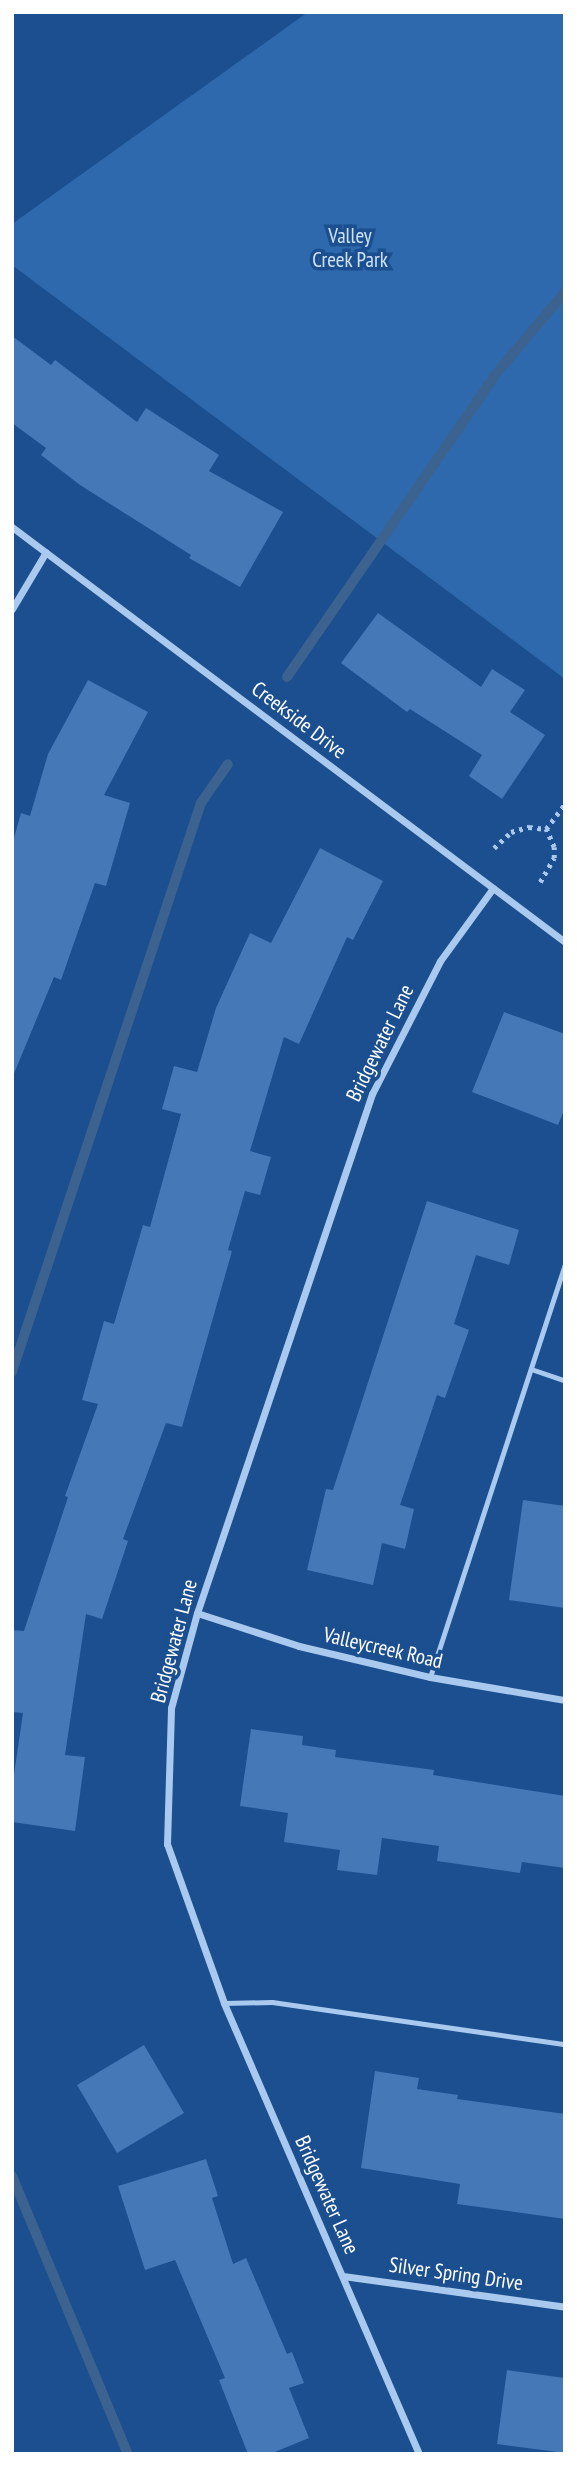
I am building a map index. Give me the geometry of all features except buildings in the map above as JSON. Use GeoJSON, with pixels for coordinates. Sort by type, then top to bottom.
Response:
{"type":"FeatureCollection","features":[{"type":"Feature","properties":{"kind":"street","name":"Creekside Drive"},"geometry":{"type":"LineString","coordinates":[[12,527],[565,942]]}},
{"type":"Feature","properties":{"kind":"street"},"geometry":{"type":"LineString","coordinates":[[12,609],[46,552]]}},
{"type":"Feature","properties":{"kind":"street","name":"Bridgewater Lane"},"geometry":{"type":"LineString","coordinates":[[419,2454],[224,2003],[167,1844],[171,1708],[197,1613],[372,1094],[440,961],[493,888]]}},
{"type":"Feature","properties":{"kind":"street","name":"Valleycreek Road"},"geometry":{"type":"LineString","coordinates":[[197,1613],[299,1646],[430,1677],[565,1700]]}},
{"type":"Feature","properties":{"kind":"street","name":"Silver Spring Drive"},"geometry":{"type":"LineString","coordinates":[[343,2276],[565,2307]]}},
{"type":"Feature","properties":{"kind":"lane"},"geometry":{"type":"LineString","coordinates":[[430,1677],[565,1265]]}},
{"type":"Feature","properties":{"kind":"lane"},"geometry":{"type":"LineString","coordinates":[[531,1369],[565,1381]]}},
{"type":"Feature","properties":{"kind":"lane"},"geometry":{"type":"LineString","coordinates":[[224,2003],[272,2002],[565,2044]]}},
{"type":"Feature","properties":{"kind":"path"},"geometry":{"type":"LineString","coordinates":[[546,829],[565,804]]}},
{"type":"Feature","properties":{"kind":"path"},"geometry":{"type":"LineString","coordinates":[[494,848],[511,832],[529,827],[546,829]]}},
{"type":"Feature","properties":{"kind":"path"},"geometry":{"type":"LineString","coordinates":[[540,882],[554,858],[554,847],[546,829]]}},
{"type":"Feature","properties":{"kind":"green space","name":"Valley Creek Park"},"geometry":{"type":"Polygon","coordinates":[[[308,12],[565,12],[565,679],[12,265],[12,224],[308,12]]]}},
{"type":"Feature","properties":{"kind":"waterway"},"geometry":{"type":"LineString","coordinates":[[287,677],[495,375],[565,292]]}},
{"type":"Feature","properties":{"kind":"waterway"},"geometry":{"type":"LineString","coordinates":[[12,1372],[201,803],[228,764]]}},
{"type":"Feature","properties":{"kind":"waterway"},"geometry":{"type":"LineString","coordinates":[[12,2176],[128,2454]]}}]}
